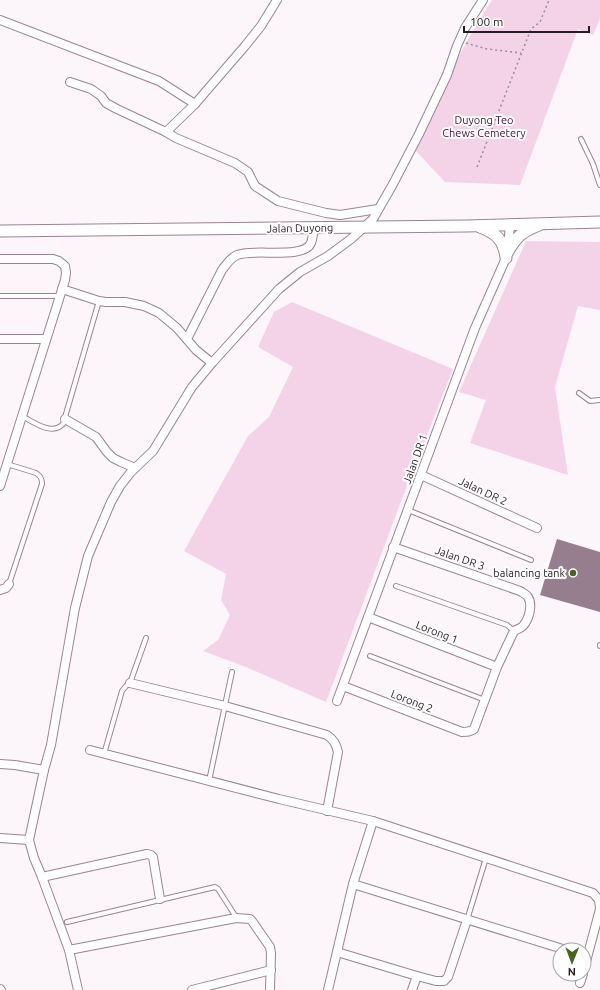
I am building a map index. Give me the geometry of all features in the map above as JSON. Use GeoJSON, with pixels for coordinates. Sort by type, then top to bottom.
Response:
{"type":"FeatureCollection","features":[{"type":"Feature","properties":{"kind":"main road","name":"Jalan Duyong"},"geometry":{"type":"LineString","coordinates":[[0,231],[466,226],[600,222]]}},
{"type":"Feature","properties":{"kind":"main road"},"geometry":{"type":"LineString","coordinates":[[506,255],[520,234],[543,223]]}},
{"type":"Feature","properties":{"kind":"main road"},"geometry":{"type":"LineString","coordinates":[[466,226],[480,227],[497,236],[502,242],[506,255]]}},
{"type":"Feature","properties":{"kind":"street"},"geometry":{"type":"LineString","coordinates":[[166,132],[195,104],[246,46],[278,0]]}},
{"type":"Feature","properties":{"kind":"street"},"geometry":{"type":"LineString","coordinates":[[78,990],[69,950],[34,858],[29,840],[51,745],[75,608],[88,556],[111,502],[120,486],[130,472],[153,451],[192,387],[212,363],[279,289],[300,272],[328,256],[351,239],[373,219],[419,134],[447,75],[465,28],[483,0]]}},
{"type":"Feature","properties":{"kind":"street"},"geometry":{"type":"LineString","coordinates":[[0,20],[159,81],[195,104]]}},
{"type":"Feature","properties":{"kind":"street"},"geometry":{"type":"LineString","coordinates":[[70,82],[91,89],[101,96],[106,103],[176,138],[235,163],[248,172],[255,186],[278,201],[340,215],[378,209]]}},
{"type":"Feature","properties":{"kind":"street","name":"Jalan DR 1"},"geometry":{"type":"LineString","coordinates":[[337,701],[475,328],[506,255],[510,224]]}},
{"type":"Feature","properties":{"kind":"street"},"geometry":{"type":"LineString","coordinates":[[187,339],[222,270],[234,256],[250,252],[295,252],[305,250],[311,244],[314,227]]}},
{"type":"Feature","properties":{"kind":"street"},"geometry":{"type":"LineString","coordinates":[[0,259],[45,259],[59,261],[65,266],[66,273],[0,486]]}},
{"type":"Feature","properties":{"kind":"street"},"geometry":{"type":"LineString","coordinates":[[61,292],[99,302],[125,302],[144,306],[160,313],[177,328],[196,350],[212,363]]}},
{"type":"Feature","properties":{"kind":"street"},"geometry":{"type":"LineString","coordinates":[[0,338],[46,339]]}},
{"type":"Feature","properties":{"kind":"street"},"geometry":{"type":"LineString","coordinates":[[65,419],[96,437],[113,458],[135,468]]}},
{"type":"Feature","properties":{"kind":"street","name":"Jalan DR 2"},"geometry":{"type":"LineString","coordinates":[[421,475],[537,528]]}},
{"type":"Feature","properties":{"kind":"street","name":"Jalan DR 3"},"geometry":{"type":"LineString","coordinates":[[393,547],[520,591],[528,596],[530,603],[528,618],[520,629],[514,630]]}},
{"type":"Feature","properties":{"kind":"street"},"geometry":{"type":"LineString","coordinates":[[0,590],[6,588],[9,584]]}},
{"type":"Feature","properties":{"kind":"street","name":"Lorong 1"},"geometry":{"type":"LineString","coordinates":[[368,617],[498,667]]}},
{"type":"Feature","properties":{"kind":"street"},"geometry":{"type":"LineString","coordinates":[[485,700],[514,630]]}},
{"type":"Feature","properties":{"kind":"street"},"geometry":{"type":"LineString","coordinates":[[130,683],[225,706],[327,735],[336,744],[338,752],[327,811]]}},
{"type":"Feature","properties":{"kind":"street","name":"Lorong 2"},"geometry":{"type":"LineString","coordinates":[[343,686],[462,732],[471,731],[474,729],[485,700]]}},
{"type":"Feature","properties":{"kind":"street"},"geometry":{"type":"LineString","coordinates":[[90,750],[104,755],[327,811],[373,821],[593,893],[599,900],[600,908],[590,942]]}},
{"type":"Feature","properties":{"kind":"street"},"geometry":{"type":"LineString","coordinates":[[0,764],[44,770]]}},
{"type":"Feature","properties":{"kind":"street"},"geometry":{"type":"LineString","coordinates":[[328,990],[353,884],[373,821]]}},
{"type":"Feature","properties":{"kind":"street"},"geometry":{"type":"LineString","coordinates":[[0,838],[29,840]]}},
{"type":"Feature","properties":{"kind":"street"},"geometry":{"type":"LineString","coordinates":[[42,877],[147,854],[153,857],[160,900]]}},
{"type":"Feature","properties":{"kind":"street"},"geometry":{"type":"LineString","coordinates":[[353,884],[552,946]]}},
{"type":"Feature","properties":{"kind":"street"},"geometry":{"type":"LineString","coordinates":[[69,950],[236,918],[250,919],[270,947],[270,990]]}},
{"type":"Feature","properties":{"kind":"street"},"geometry":{"type":"LineString","coordinates":[[337,952],[440,982],[446,979],[467,920]]}},
{"type":"Feature","properties":{"kind":"street"},"geometry":{"type":"LineString","coordinates":[[192,990],[271,970]]}},
{"type":"Feature","properties":{"kind":"street"},"geometry":{"type":"LineString","coordinates":[[412,990],[417,976]]}},
{"type":"Feature","properties":{"kind":"lane"},"geometry":{"type":"LineString","coordinates":[[581,139],[593,164],[600,185]]}},
{"type":"Feature","properties":{"kind":"lane"},"geometry":{"type":"LineString","coordinates":[[0,296],[61,292]]}},
{"type":"Feature","properties":{"kind":"lane"},"geometry":{"type":"LineString","coordinates":[[22,416],[49,429],[60,428],[63,424],[99,302]]}},
{"type":"Feature","properties":{"kind":"lane"},"geometry":{"type":"LineString","coordinates":[[579,393],[590,401],[600,400]]}},
{"type":"Feature","properties":{"kind":"lane"},"geometry":{"type":"LineString","coordinates":[[7,464],[36,473],[42,479],[42,484],[9,584]]}},
{"type":"Feature","properties":{"kind":"lane"},"geometry":{"type":"LineString","coordinates":[[408,510],[531,560]]}},
{"type":"Feature","properties":{"kind":"lane"},"geometry":{"type":"LineString","coordinates":[[396,586],[507,625],[514,630]]}},
{"type":"Feature","properties":{"kind":"lane"},"geometry":{"type":"LineString","coordinates":[[104,755],[122,691],[130,683],[146,638]]}},
{"type":"Feature","properties":{"kind":"lane"},"geometry":{"type":"LineString","coordinates":[[370,656],[485,700]]}},
{"type":"Feature","properties":{"kind":"lane"},"geometry":{"type":"LineString","coordinates":[[209,781],[232,672]]}},
{"type":"Feature","properties":{"kind":"lane"},"geometry":{"type":"LineString","coordinates":[[467,920],[486,858]]}},
{"type":"Feature","properties":{"kind":"lane"},"geometry":{"type":"LineString","coordinates":[[67,922],[215,887],[218,889],[236,918]]}},
{"type":"Feature","properties":{"kind":"path"},"geometry":{"type":"LineString","coordinates":[[477,168],[531,29],[540,22],[549,0]]}},
{"type":"Feature","properties":{"kind":"path"},"geometry":{"type":"LineString","coordinates":[[459,41],[487,49],[521,53]]}},
{"type":"Feature","properties":{"kind":"green space","name":"Duyong Teo Chews Cemetery"},"geometry":{"type":"Polygon","coordinates":[[[492,0],[600,0],[600,19],[593,35],[578,29],[520,185],[445,182],[413,148],[460,54],[492,0]]]}},
{"type":"Feature","properties":{"kind":"green space"},"geometry":{"type":"Polygon","coordinates":[[[526,241],[600,242],[600,310],[578,306],[555,387],[568,475],[470,443],[486,400],[459,392],[526,241]]]}},
{"type":"Feature","properties":{"kind":"green space"},"geometry":{"type":"Polygon","coordinates":[[[292,302],[453,369],[403,496],[326,702],[246,667],[203,651],[218,640],[230,615],[221,600],[226,574],[184,551],[248,436],[269,417],[293,367],[258,347],[274,312],[292,302]]]}},
{"type":"Feature","properties":{"kind":"building","name":"balancing tank"},"geometry":{"type":"Polygon","coordinates":[[[557,539],[600,552],[600,612],[540,595],[557,539]]]}},
{"type":"Feature","properties":{"kind":"place","name":"balancing tank"},"geometry":{"type":"Point","coordinates":[573,573]}}]}
